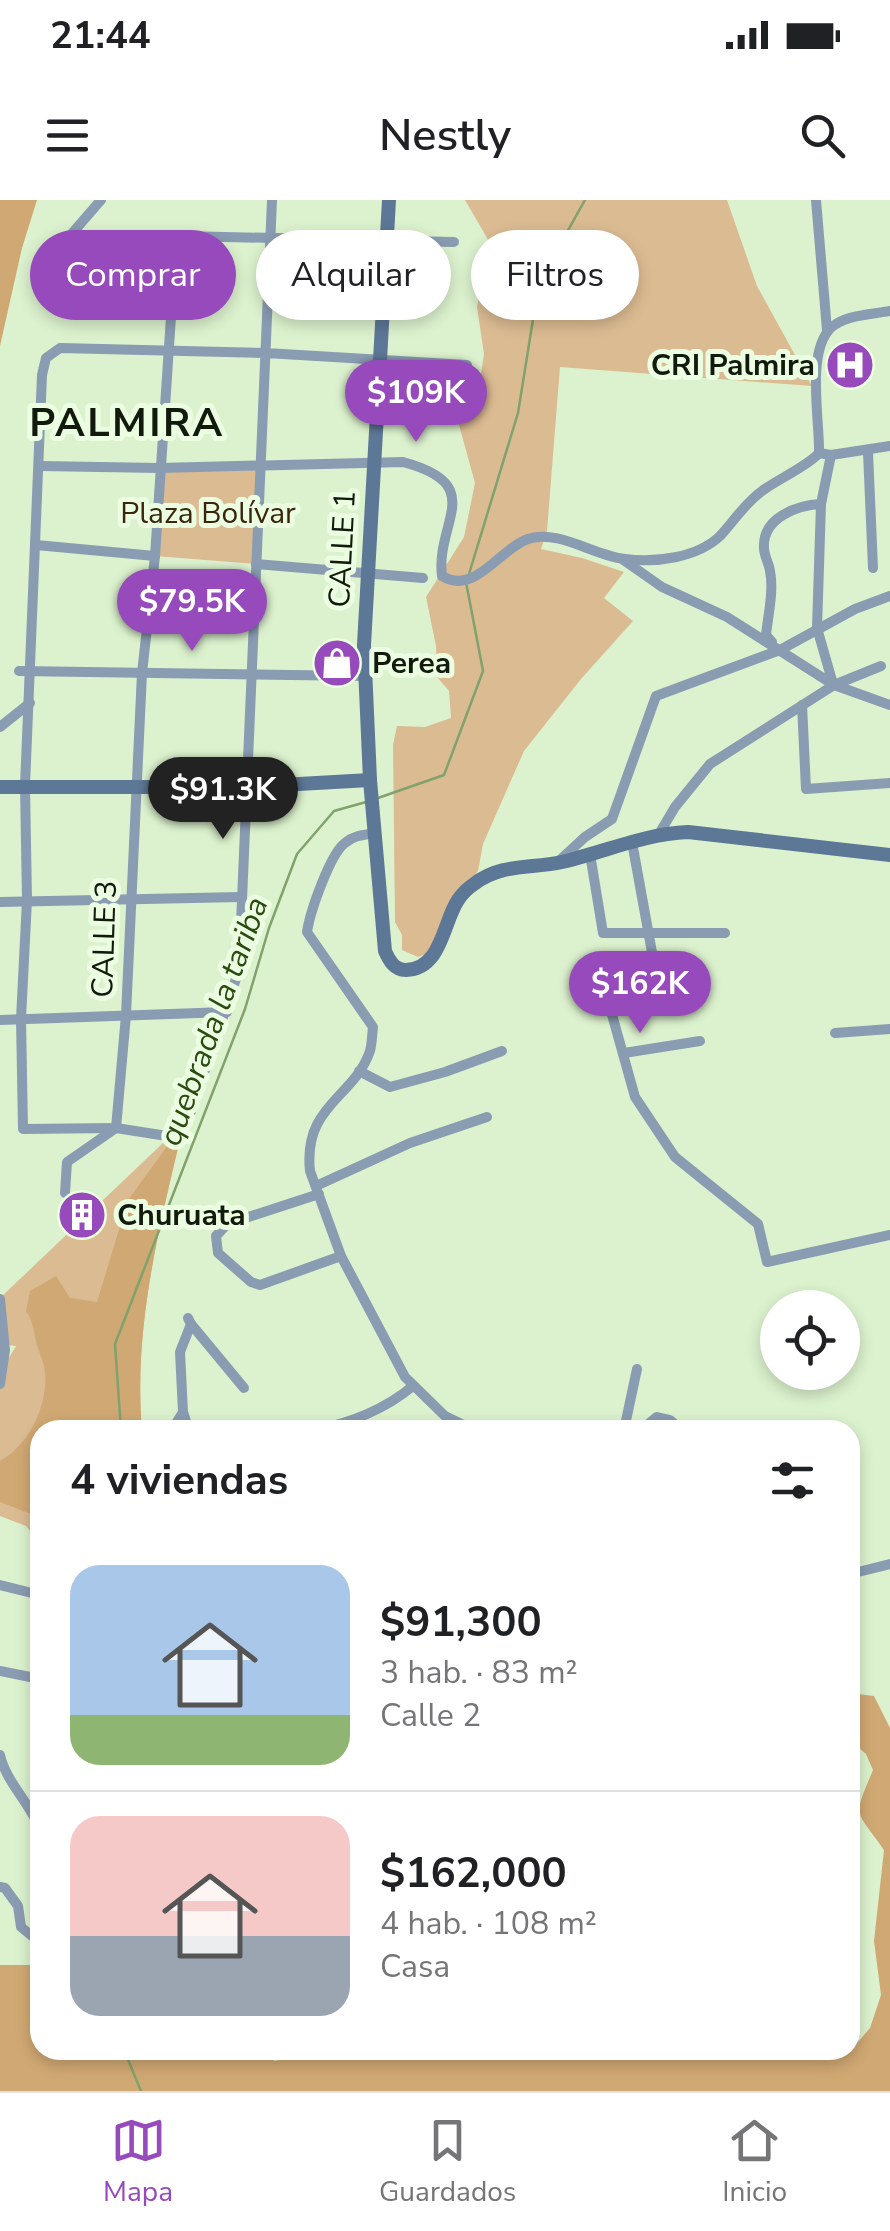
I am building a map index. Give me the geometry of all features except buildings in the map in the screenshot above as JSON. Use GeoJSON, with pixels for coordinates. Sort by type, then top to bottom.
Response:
{"type":"FeatureCollection","features":[{"type":"Feature","properties":{"kind":"main road","name":"CALLE 1"},"geometry":{"type":"LineString","coordinates":[[387,230],[389,200]]}},
{"type":"Feature","properties":{"kind":"main road","name":"CALLE 1"},"geometry":{"type":"LineString","coordinates":[[383,320],[364,676],[385,951],[396,968],[408,970],[432,957],[457,902],[485,876],[502,868],[557,863]]}},
{"type":"Feature","properties":{"kind":"main road"},"geometry":{"type":"LineString","coordinates":[[0,787],[245,787],[370,780]]}},
{"type":"Feature","properties":{"kind":"main road"},"geometry":{"type":"LineString","coordinates":[[557,863],[660,834],[688,832],[890,854]]}},
{"type":"Feature","properties":{"kind":"street"},"geometry":{"type":"LineString","coordinates":[[75,230],[101,200]]}},
{"type":"Feature","properties":{"kind":"street"},"geometry":{"type":"LineString","coordinates":[[272,200],[272,230]]}},
{"type":"Feature","properties":{"kind":"street"},"geometry":{"type":"LineString","coordinates":[[816,200],[827,330],[816,357],[825,454],[817,628],[834,685]]}},
{"type":"Feature","properties":{"kind":"street","name":"CALLE 3"},"geometry":{"type":"LineString","coordinates":[[116,1128],[126,1015],[142,673],[155,556],[176,242],[182,236],[256,237]]}},
{"type":"Feature","properties":{"kind":"street"},"geometry":{"type":"LineString","coordinates":[[827,330],[838,322],[890,311]]}},
{"type":"Feature","properties":{"kind":"street"},"geometry":{"type":"LineString","coordinates":[[268,320],[266,354],[258,466],[239,970],[227,1012],[188,1120],[179,1130],[167,1136],[116,1128],[27,1130],[20,1126],[27,900],[25,786],[30,703],[25,672],[46,358],[60,348],[266,354],[467,365]]}},
{"type":"Feature","properties":{"kind":"street"},"geometry":{"type":"LineString","coordinates":[[40,466],[159,468],[403,462],[423,467],[445,482],[454,503],[451,524],[439,554],[442,576],[463,581],[479,575],[494,560],[530,538],[556,539],[622,559],[646,560],[695,552],[717,538],[756,495],[825,454],[868,452],[890,446]]}},
{"type":"Feature","properties":{"kind":"street"},"geometry":{"type":"LineString","coordinates":[[868,452],[873,568]]}},
{"type":"Feature","properties":{"kind":"street"},"geometry":{"type":"LineString","coordinates":[[780,650],[766,635],[771,572],[763,550],[765,537],[769,528],[792,509],[822,504]]}},
{"type":"Feature","properties":{"kind":"street"},"geometry":{"type":"LineString","coordinates":[[36,545],[155,556]]}},
{"type":"Feature","properties":{"kind":"street"},"geometry":{"type":"LineString","coordinates":[[622,559],[644,577],[693,599],[834,685],[890,705]]}},
{"type":"Feature","properties":{"kind":"street"},"geometry":{"type":"LineString","coordinates":[[256,564],[423,578]]}},
{"type":"Feature","properties":{"kind":"street"},"geometry":{"type":"LineString","coordinates":[[557,863],[585,837],[612,820],[656,696],[780,650],[855,609],[890,596]]}},
{"type":"Feature","properties":{"kind":"street"},"geometry":{"type":"LineString","coordinates":[[660,834],[674,807],[710,764],[834,685],[881,666]]}},
{"type":"Feature","properties":{"kind":"street"},"geometry":{"type":"LineString","coordinates":[[25,672],[364,676]]}},
{"type":"Feature","properties":{"kind":"street"},"geometry":{"type":"LineString","coordinates":[[0,727],[30,703]]}},
{"type":"Feature","properties":{"kind":"street"},"geometry":{"type":"LineString","coordinates":[[802,706],[806,789],[890,783]]}},
{"type":"Feature","properties":{"kind":"street"},"geometry":{"type":"LineString","coordinates":[[376,833],[355,836],[340,846],[309,916],[307,932],[373,1027],[370,1051],[315,1128],[309,1157],[340,1256],[405,1376],[453,1420]]}},
{"type":"Feature","properties":{"kind":"street"},"geometry":{"type":"LineString","coordinates":[[611,1010],[659,990],[632,842]]}},
{"type":"Feature","properties":{"kind":"street"},"geometry":{"type":"LineString","coordinates":[[590,854],[603,933],[725,932]]}},
{"type":"Feature","properties":{"kind":"street"},"geometry":{"type":"LineString","coordinates":[[0,902],[241,897]]}},
{"type":"Feature","properties":{"kind":"street"},"geometry":{"type":"LineString","coordinates":[[604,986],[635,1097],[675,1157],[758,1224],[767,1262],[890,1236]]}},
{"type":"Feature","properties":{"kind":"street"},"geometry":{"type":"LineString","coordinates":[[0,1020],[227,1012]]}},
{"type":"Feature","properties":{"kind":"street"},"geometry":{"type":"LineString","coordinates":[[835,1034],[890,1029]]}},
{"type":"Feature","properties":{"kind":"street"},"geometry":{"type":"LineString","coordinates":[[624,1052],[700,1041]]}},
{"type":"Feature","properties":{"kind":"street"},"geometry":{"type":"LineString","coordinates":[[358,1071],[390,1087],[502,1051]]}},
{"type":"Feature","properties":{"kind":"street"},"geometry":{"type":"LineString","coordinates":[[340,1256],[260,1285],[251,1282],[218,1253],[216,1236],[227,1224],[317,1190],[410,1143],[487,1117]]}},
{"type":"Feature","properties":{"kind":"street"},"geometry":{"type":"LineString","coordinates":[[65,1192],[67,1162],[116,1128]]}},
{"type":"Feature","properties":{"kind":"street"},"geometry":{"type":"LineString","coordinates":[[0,1300],[5,1350],[0,1384]]}},
{"type":"Feature","properties":{"kind":"street"},"geometry":{"type":"LineString","coordinates":[[186,1420],[180,1352],[190,1321],[244,1388]]}},
{"type":"Feature","properties":{"kind":"street"},"geometry":{"type":"LineString","coordinates":[[626,1420],[637,1368]]}},
{"type":"Feature","properties":{"kind":"street"},"geometry":{"type":"LineString","coordinates":[[354,1420],[392,1404],[413,1386]]}},
{"type":"Feature","properties":{"kind":"street"},"geometry":{"type":"LineString","coordinates":[[178,1420],[183,1412]]}},
{"type":"Feature","properties":{"kind":"street"},"geometry":{"type":"LineString","coordinates":[[860,1572],[890,1564]]}},
{"type":"Feature","properties":{"kind":"street"},"geometry":{"type":"LineString","coordinates":[[0,1585],[30,1592]]}},
{"type":"Feature","properties":{"kind":"street"},"geometry":{"type":"LineString","coordinates":[[0,1671],[30,1678]]}},
{"type":"Feature","properties":{"kind":"street"},"geometry":{"type":"LineString","coordinates":[[0,1755],[3,1768],[30,1810]]}},
{"type":"Feature","properties":{"kind":"street"},"geometry":{"type":"LineString","coordinates":[[0,1886],[18,1906],[21,1927],[30,1934]]}},
{"type":"Feature","properties":{"kind":"green space"},"geometry":{"type":"Polygon","coordinates":[[[465,200],[727,200],[757,286],[812,386],[560,367],[547,531],[541,549],[624,572],[604,598],[633,621],[524,751],[483,844],[478,871],[453,899],[429,953],[418,957],[402,950],[402,935],[395,922],[393,745],[397,726],[425,727],[451,718],[449,691],[437,677],[436,646],[426,597],[464,537],[475,483],[459,425],[480,381],[484,354],[479,320],[639,320],[639,230],[482,230],[465,200]]]}},
{"type":"Feature","properties":{"kind":"green space","name":"Plaza Bolívar"},"geometry":{"type":"Polygon","coordinates":[[[258,466],[256,564],[155,556],[159,468],[258,466]]]}},
{"type":"Feature","properties":{"kind":"green space"},"geometry":{"type":"Polygon","coordinates":[[[184,1123],[145,1314],[141,1420],[30,1420],[30,1531],[0,1516],[0,1373],[16,1346],[0,1344],[0,1298],[184,1123]]]}},
{"type":"Feature","properties":{"kind":"shaded area"},"geometry":{"type":"Polygon","coordinates":[[[0,200],[37,200],[0,346],[0,200]]]}},
{"type":"Feature","properties":{"kind":"shaded area"},"geometry":{"type":"Polygon","coordinates":[[[184,1123],[145,1314],[141,1420],[36,1420],[45,1385],[44,1368],[26,1311],[30,1291],[56,1276],[70,1298],[97,1302],[128,1200],[184,1123]]]}},
{"type":"Feature","properties":{"kind":"shaded area"},"geometry":{"type":"Polygon","coordinates":[[[30,1431],[30,1514],[0,1502],[0,1461],[30,1431]]]}},
{"type":"Feature","properties":{"kind":"shaded area"},"geometry":{"type":"Polygon","coordinates":[[[860,1694],[874,1696],[890,1728],[890,2091],[0,2091],[0,1965],[30,1965],[30,2060],[860,2060],[860,2040],[870,2028],[881,1995],[874,1941],[884,1850],[860,1813],[873,1770],[860,1749],[860,1694]]]}},
{"type":"Feature","properties":{"kind":"waterway","name":"quebrada la tariba"},"geometry":{"type":"LineString","coordinates":[[469,574],[518,413],[539,282],[585,200]]}},
{"type":"Feature","properties":{"kind":"waterway","name":"quebrada la tariba"},"geometry":{"type":"LineString","coordinates":[[378,798],[444,775],[483,671],[466,582]]}},
{"type":"Feature","properties":{"kind":"waterway","name":"quebrada la tariba"},"geometry":{"type":"LineString","coordinates":[[120,1420],[115,1344],[245,1009],[269,928],[297,854],[334,811],[366,802]]}},
{"type":"Feature","properties":{"kind":"waterway","name":"quebrada la tariba"},"geometry":{"type":"LineString","coordinates":[[128,2060],[141,2091]]}},
{"type":"Feature","properties":{"kind":"place","name":"CRI Palmira"},"geometry":{"type":"Point","coordinates":[850,365]}},
{"type":"Feature","properties":{"kind":"place","name":"Perea"},"geometry":{"type":"Point","coordinates":[337,663]}},
{"type":"Feature","properties":{"kind":"place","name":"Churuata"},"geometry":{"type":"Point","coordinates":[82,1215]}},
{"type":"Feature","properties":{"kind":"district","name":"PALMIRA"},"geometry":{"type":"Point","coordinates":[127,422]}}]}
